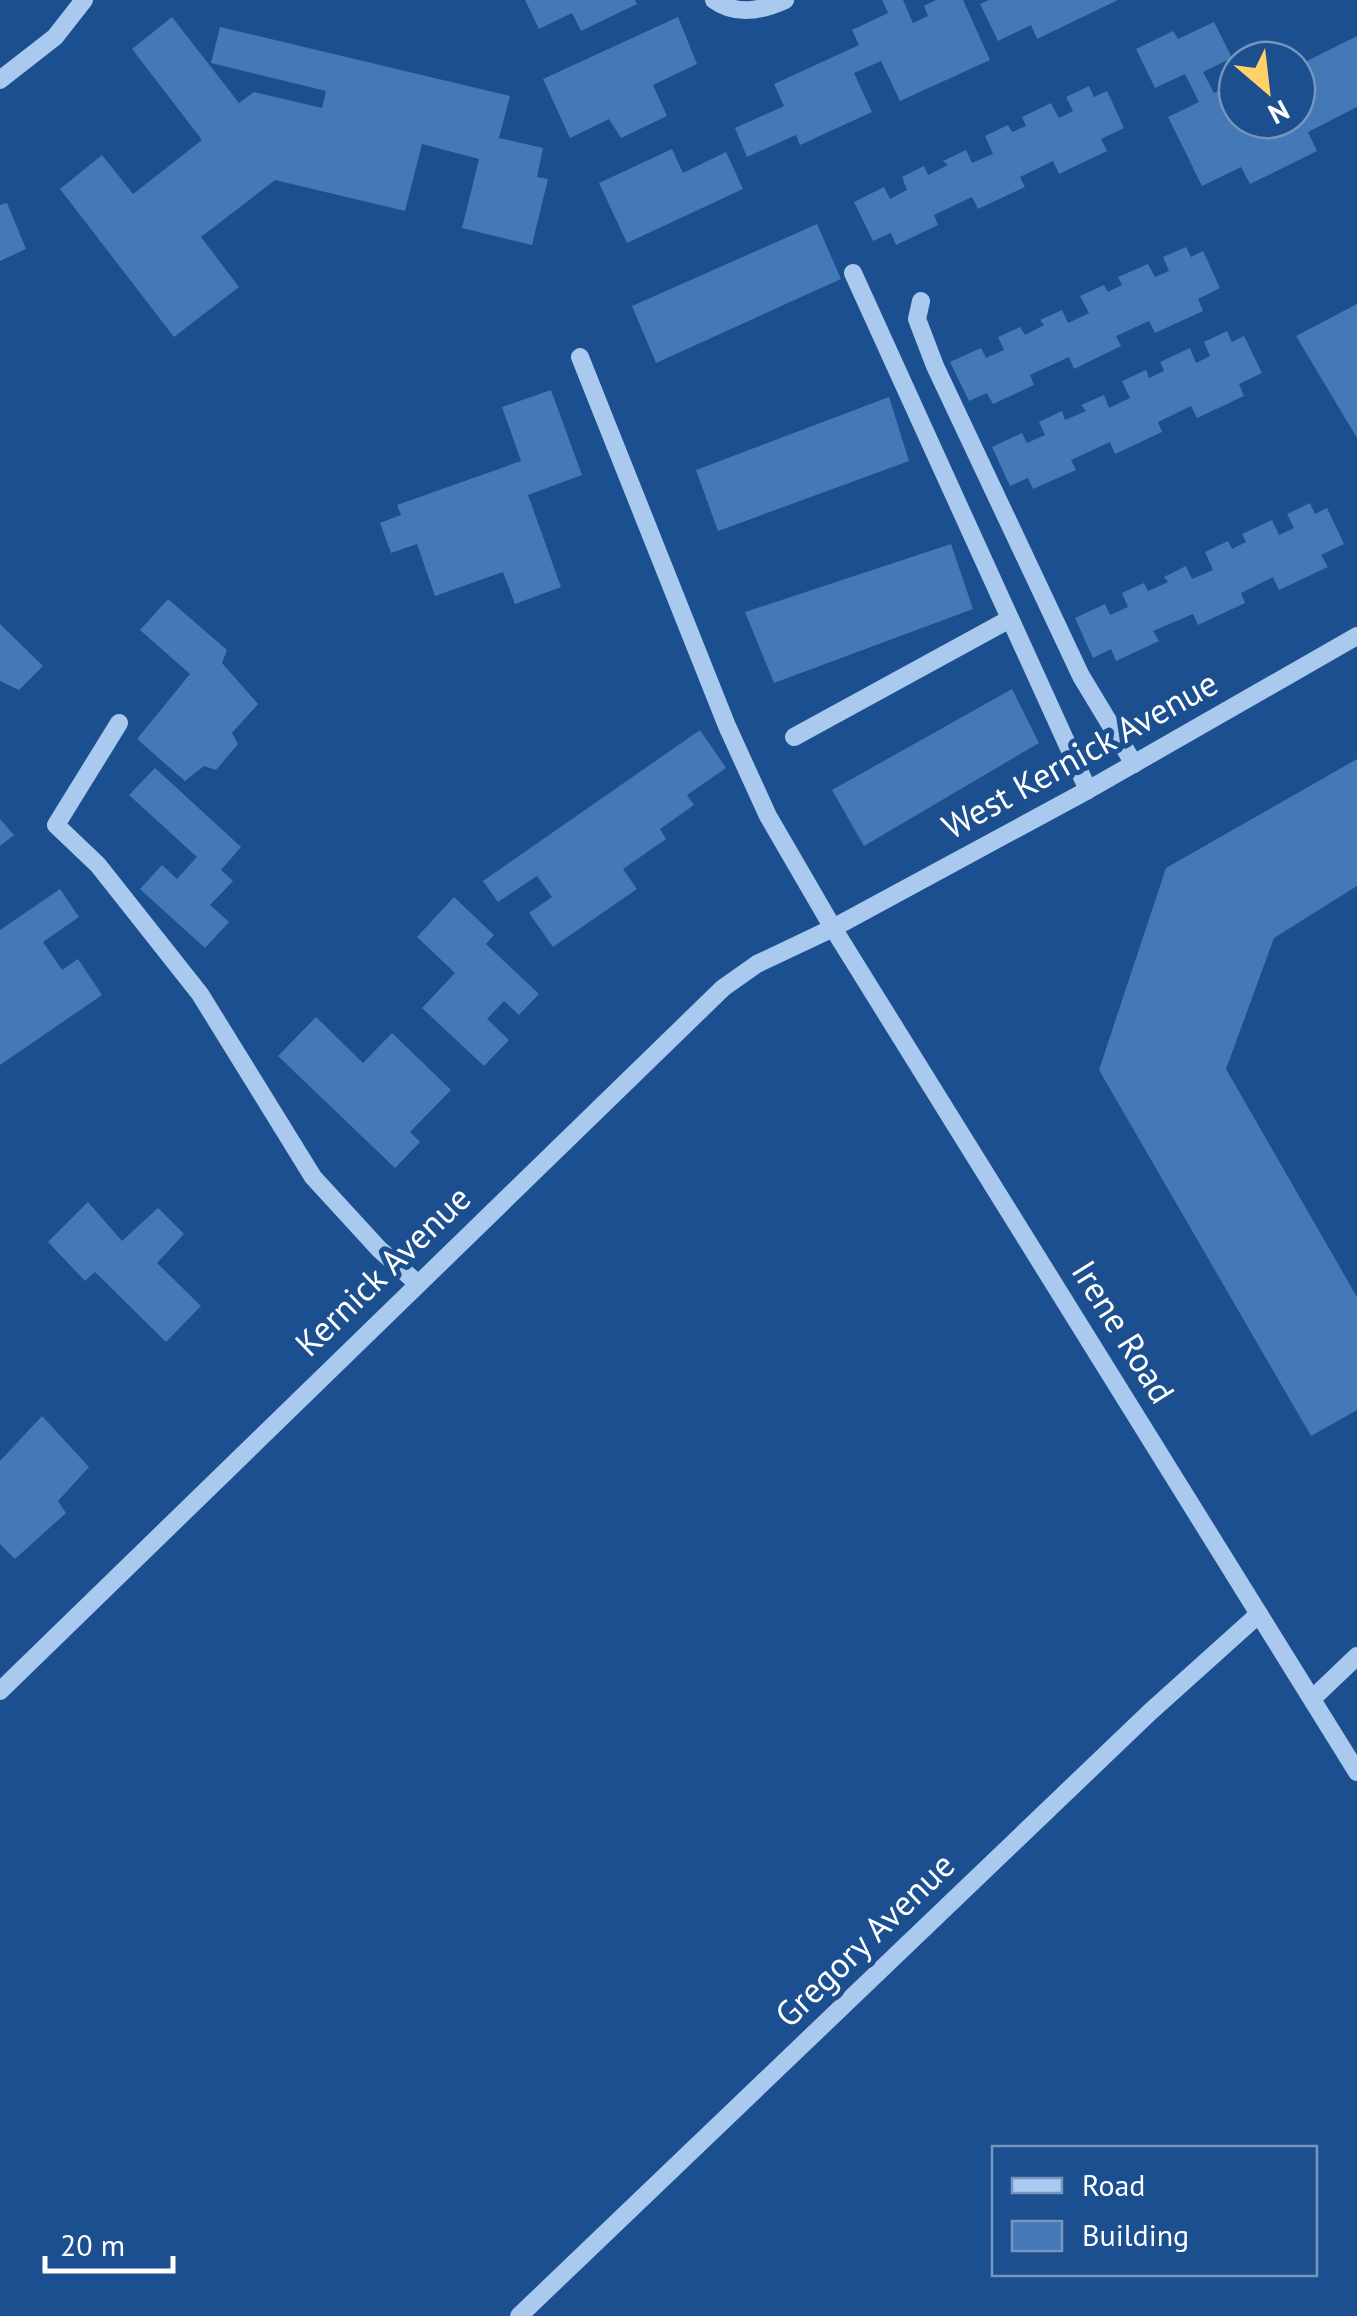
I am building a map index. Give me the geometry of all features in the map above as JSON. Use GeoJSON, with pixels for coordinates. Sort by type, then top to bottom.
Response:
{"type":"FeatureCollection","features":[{"type":"Feature","properties":{"kind":"street"},"geometry":{"type":"LineString","coordinates":[[0,80],[55,38],[84,0]]}},
{"type":"Feature","properties":{"kind":"street"},"geometry":{"type":"LineString","coordinates":[[714,0],[731,10],[754,11],[785,0]]}},
{"type":"Feature","properties":{"kind":"street"},"geometry":{"type":"LineString","coordinates":[[853,273],[1088,790]]}},
{"type":"Feature","properties":{"kind":"street"},"geometry":{"type":"LineString","coordinates":[[921,301],[918,318],[924,341],[1081,676],[1134,764]]}},
{"type":"Feature","properties":{"kind":"street","name":"Irene Road"},"geometry":{"type":"LineString","coordinates":[[580,357],[727,726],[768,816],[833,928],[1357,1772]]}},
{"type":"Feature","properties":{"kind":"street"},"geometry":{"type":"LineString","coordinates":[[794,737],[1008,620]]}},
{"type":"Feature","properties":{"kind":"street","name":"West Kernick Avenue"},"geometry":{"type":"LineString","coordinates":[[833,928],[1088,790],[1357,636]]}},
{"type":"Feature","properties":{"kind":"street"},"geometry":{"type":"LineString","coordinates":[[119,723],[56,825],[98,865],[200,994],[313,1177],[416,1284]]}},
{"type":"Feature","properties":{"kind":"street","name":"Kernick Avenue"},"geometry":{"type":"LineString","coordinates":[[0,1692],[722,988],[757,964],[833,928]]}},
{"type":"Feature","properties":{"kind":"street","name":"Gregory Avenue"},"geometry":{"type":"LineString","coordinates":[[519,2316],[1150,1712],[1260,1614]]}},
{"type":"Feature","properties":{"kind":"street"},"geometry":{"type":"LineString","coordinates":[[1312,1698],[1357,1656]]}},
{"type":"Feature","properties":{"kind":"building"},"geometry":{"type":"Polygon","coordinates":[[[525,0],[635,0],[637,4],[581,31],[572,13],[539,29],[525,0]]]}},
{"type":"Feature","properties":{"kind":"building"},"geometry":{"type":"Polygon","coordinates":[[[882,0],[903,0],[913,23],[928,16],[924,6],[936,0],[963,0],[990,60],[900,101],[881,61],[854,73],[872,112],[800,145],[796,135],[747,157],[735,128],[784,106],[774,84],[859,45],[852,30],[888,13],[882,0]]]}},
{"type":"Feature","properties":{"kind":"building"},"geometry":{"type":"Polygon","coordinates":[[[989,0],[1118,0],[1037,39],[1031,25],[998,41],[980,4],[989,0]]]}},
{"type":"Feature","properties":{"kind":"building"},"geometry":{"type":"Polygon","coordinates":[[[172,17],[239,103],[254,92],[322,108],[326,91],[211,63],[220,27],[510,96],[499,138],[543,148],[537,177],[548,179],[532,245],[462,228],[479,159],[422,144],[405,211],[275,180],[201,237],[239,287],[174,337],[60,189],[102,155],[133,194],[202,140],[132,49],[172,17]]]}},
{"type":"Feature","properties":{"kind":"building"},"geometry":{"type":"Polygon","coordinates":[[[678,17],[697,64],[653,85],[667,116],[621,138],[609,119],[570,138],[543,79],[678,17]]]}},
{"type":"Feature","properties":{"kind":"building"},"geometry":{"type":"Polygon","coordinates":[[[1214,22],[1223,40],[1217,40],[1217,65],[1203,72],[1214,93],[1217,92],[1217,140],[1312,140],[1317,151],[1250,184],[1241,167],[1202,186],[1168,117],[1199,102],[1185,74],[1155,88],[1136,49],[1173,31],[1178,39],[1214,22]]]}},
{"type":"Feature","properties":{"kind":"building"},"geometry":{"type":"Polygon","coordinates":[[[1357,36],[1357,107],[1317,127],[1317,56],[1357,36]]]}},
{"type":"Feature","properties":{"kind":"building"},"geometry":{"type":"Polygon","coordinates":[[[1089,86],[1094,97],[1107,91],[1124,128],[1101,139],[1107,151],[1059,174],[1053,161],[1020,177],[1025,187],[978,209],[972,197],[934,215],[938,225],[896,245],[891,233],[873,241],[854,202],[884,187],[890,199],[907,190],[902,177],[924,166],[928,175],[948,165],[943,161],[966,150],[972,163],[993,154],[985,136],[1008,125],[1012,132],[1026,126],[1022,117],[1051,103],[1059,118],[1073,111],[1066,97],[1089,86]]]}},
{"type":"Feature","properties":{"kind":"building"},"geometry":{"type":"Polygon","coordinates":[[[672,149],[683,173],[726,152],[743,189],[627,243],[599,183],[672,149]]]}},
{"type":"Feature","properties":{"kind":"building"},"geometry":{"type":"Polygon","coordinates":[[[7,203],[26,249],[0,261],[0,205],[7,203]]]}},
{"type":"Feature","properties":{"kind":"building"},"geometry":{"type":"Polygon","coordinates":[[[817,224],[841,279],[656,363],[632,306],[817,224]]]}},
{"type":"Feature","properties":{"kind":"building"},"geometry":{"type":"Polygon","coordinates":[[[1186,247],[1191,257],[1203,251],[1220,288],[1198,299],[1203,311],[1155,333],[1149,321],[1116,336],[1121,346],[1074,369],[1069,357],[1030,375],[1034,385],[993,404],[987,393],[969,401],[950,362],[981,348],[986,358],[1004,350],[998,337],[1020,327],[1025,335],[1044,325],[1040,320],[1062,310],[1068,323],[1089,313],[1080,296],[1104,285],[1108,292],[1122,285],[1118,277],[1148,264],[1155,277],[1169,271],[1163,257],[1186,247]]]}},
{"type":"Feature","properties":{"kind":"building"},"geometry":{"type":"Polygon","coordinates":[[[1357,304],[1357,438],[1296,336],[1357,304]]]}},
{"type":"Feature","properties":{"kind":"building"},"geometry":{"type":"Polygon","coordinates":[[[1227,331],[1232,342],[1244,336],[1262,373],[1239,384],[1244,396],[1197,418],[1191,406],[1158,422],[1162,432],[1115,454],[1110,442],[1071,460],[1076,470],[1033,489],[1028,478],[1010,486],[992,447],[1022,433],[1027,443],[1045,435],[1039,422],[1062,411],[1065,420],[1086,411],[1081,405],[1104,395],[1109,408],[1130,398],[1122,381],[1146,370],[1149,378],[1164,371],[1160,362],[1190,348],[1196,363],[1210,356],[1204,342],[1227,331]]]}},
{"type":"Feature","properties":{"kind":"building"},"geometry":{"type":"Polygon","coordinates":[[[551,390],[582,475],[528,495],[561,587],[515,604],[503,572],[435,596],[417,544],[391,553],[380,523],[401,515],[397,505],[521,461],[502,407],[551,390]]]}},
{"type":"Feature","properties":{"kind":"building"},"geometry":{"type":"Polygon","coordinates":[[[889,397],[909,461],[718,531],[696,470],[889,397]]]}},
{"type":"Feature","properties":{"kind":"building"},"geometry":{"type":"Polygon","coordinates":[[[1310,503],[1315,514],[1327,508],[1344,544],[1321,555],[1328,567],[1279,590],[1273,577],[1241,593],[1245,603],[1198,625],[1193,614],[1153,631],[1159,641],[1116,661],[1111,649],[1093,658],[1075,618],[1105,604],[1110,615],[1128,607],[1122,593],[1144,583],[1148,591],[1168,582],[1164,577],[1186,566],[1192,579],[1213,570],[1205,552],[1228,541],[1232,549],[1246,542],[1242,534],[1272,520],[1279,535],[1294,528],[1287,514],[1310,503]]]}},
{"type":"Feature","properties":{"kind":"building"},"geometry":{"type":"Polygon","coordinates":[[[951,544],[973,609],[774,683],[745,612],[951,544]]]}},
{"type":"Feature","properties":{"kind":"building"},"geometry":{"type":"Polygon","coordinates":[[[168,599],[227,650],[222,663],[258,704],[232,733],[238,744],[216,770],[204,766],[185,781],[137,739],[190,674],[140,630],[168,599]]]}},
{"type":"Feature","properties":{"kind":"building"},"geometry":{"type":"Polygon","coordinates":[[[0,624],[43,666],[19,690],[0,681],[0,624]]]}},
{"type":"Feature","properties":{"kind":"building"},"geometry":{"type":"Polygon","coordinates":[[[1012,689],[1039,743],[864,846],[832,790],[1012,689]]]}},
{"type":"Feature","properties":{"kind":"building"},"geometry":{"type":"Polygon","coordinates":[[[700,730],[726,768],[687,795],[694,805],[660,829],[666,839],[623,869],[637,889],[553,947],[529,913],[552,897],[537,876],[498,902],[483,881],[700,730]]]}},
{"type":"Feature","properties":{"kind":"building"},"geometry":{"type":"Polygon","coordinates":[[[1357,759],[1357,886],[1274,938],[1226,1069],[1357,1297],[1357,1410],[1311,1436],[1099,1070],[1166,868],[1357,759]]]}},
{"type":"Feature","properties":{"kind":"building"},"geometry":{"type":"Polygon","coordinates":[[[155,768],[241,847],[221,870],[233,881],[210,905],[229,922],[205,948],[140,889],[162,865],[177,879],[197,857],[129,795],[155,768]]]}},
{"type":"Feature","properties":{"kind":"building"},"geometry":{"type":"Polygon","coordinates":[[[0,819],[14,835],[0,846],[0,819]]]}},
{"type":"Feature","properties":{"kind":"building"},"geometry":{"type":"Polygon","coordinates":[[[60,889],[79,917],[43,942],[62,970],[78,959],[102,995],[0,1065],[0,930],[60,889]]]}},
{"type":"Feature","properties":{"kind":"building"},"geometry":{"type":"Polygon","coordinates":[[[454,897],[494,935],[486,944],[539,994],[519,1015],[504,1001],[487,1019],[509,1040],[484,1066],[422,1008],[455,973],[417,937],[454,897]]]}},
{"type":"Feature","properties":{"kind":"building"},"geometry":{"type":"Polygon","coordinates":[[[316,1017],[363,1063],[392,1033],[451,1090],[410,1132],[420,1142],[395,1168],[278,1056],[316,1017]]]}},
{"type":"Feature","properties":{"kind":"building"},"geometry":{"type":"Polygon","coordinates":[[[88,1202],[122,1241],[158,1208],[184,1234],[157,1263],[201,1306],[166,1342],[95,1272],[85,1281],[48,1242],[88,1202]]]}},
{"type":"Feature","properties":{"kind":"building"},"geometry":{"type":"Polygon","coordinates":[[[42,1416],[89,1467],[58,1501],[66,1513],[15,1559],[0,1544],[0,1461],[42,1416]]]}}]}
